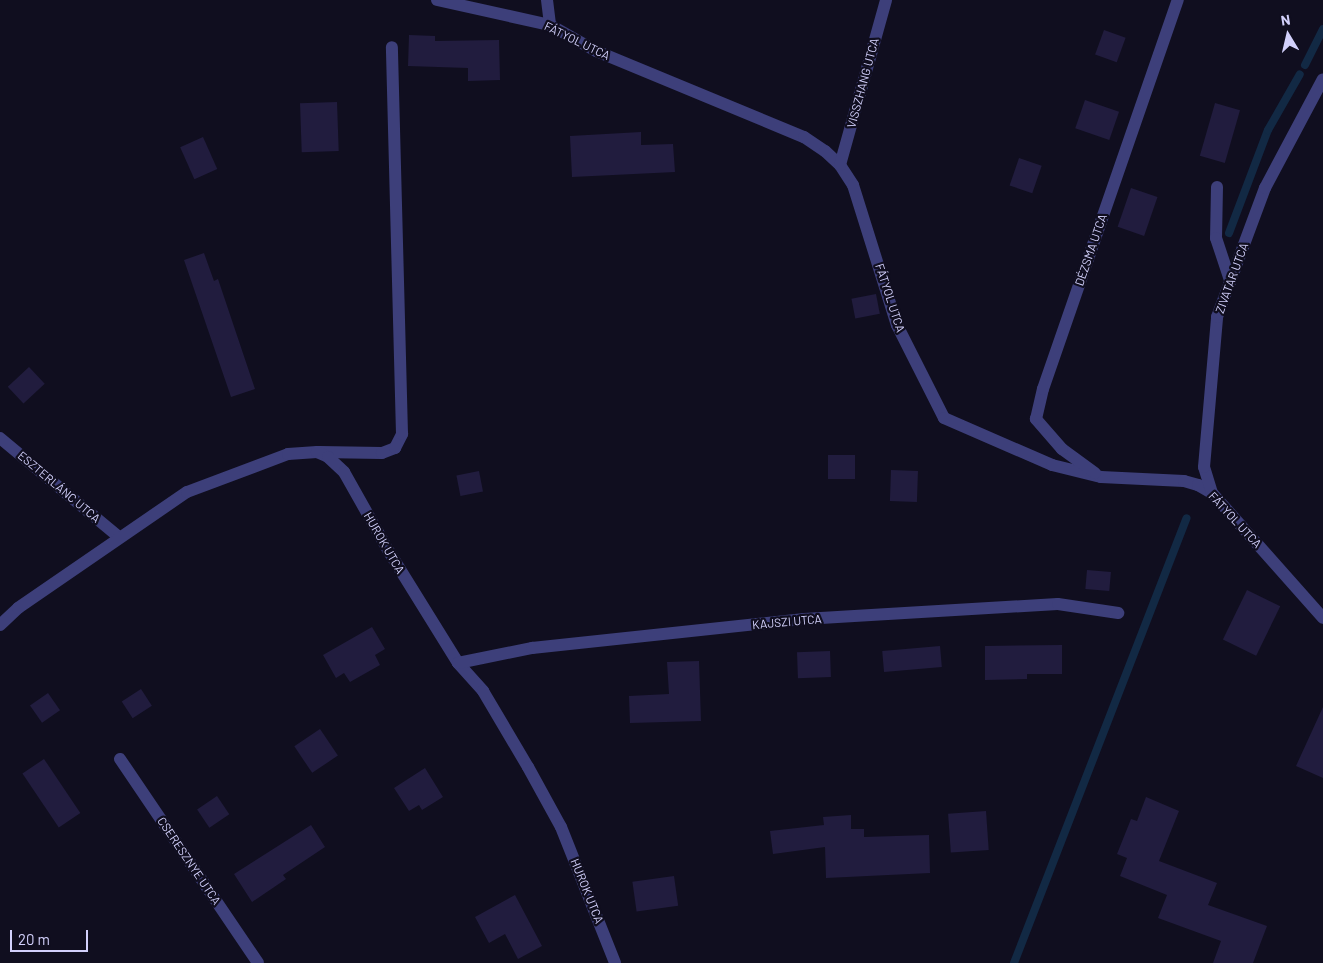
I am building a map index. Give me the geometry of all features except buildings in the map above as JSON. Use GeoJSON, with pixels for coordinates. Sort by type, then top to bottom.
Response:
{"type":"FeatureCollection","features":[{"type":"Feature","properties":{"kind":"street","name":"FÁTYOL UTCA"},"geometry":{"type":"LineString","coordinates":[[437,0],[550,25],[621,62],[804,137],[840,165],[862,207],[897,325],[944,418],[1052,465],[1101,477],[1184,481],[1212,493],[1323,618]]}},
{"type":"Feature","properties":{"kind":"street"},"geometry":{"type":"LineString","coordinates":[[547,0],[550,25]]}},
{"type":"Feature","properties":{"kind":"street","name":"VISSZHANG UTCA"},"geometry":{"type":"LineString","coordinates":[[840,165],[886,0]]}},
{"type":"Feature","properties":{"kind":"street","name":"DÉZSMA UTCA"},"geometry":{"type":"LineString","coordinates":[[1101,477],[1062,449],[1036,419],[1043,389],[1178,0]]}},
{"type":"Feature","properties":{"kind":"street"},"geometry":{"type":"LineString","coordinates":[[0,624],[18,608],[119,536],[187,492],[273,458],[288,454],[317,452],[382,453],[395,448],[404,425],[392,47]]}},
{"type":"Feature","properties":{"kind":"street","name":"ZIVATAR UTCA"},"geometry":{"type":"LineString","coordinates":[[1212,493],[1204,467],[1217,317],[1265,188],[1323,79]]}},
{"type":"Feature","properties":{"kind":"street"},"geometry":{"type":"LineString","coordinates":[[1217,187],[1216,238],[1230,280]]}},
{"type":"Feature","properties":{"kind":"street","name":"ESZTERLÁNC UTCA"},"geometry":{"type":"LineString","coordinates":[[0,438],[119,536]]}},
{"type":"Feature","properties":{"kind":"street","name":"HUROK UTCA"},"geometry":{"type":"LineString","coordinates":[[317,452],[344,472],[388,550],[458,663],[484,691],[561,827],[615,963]]}},
{"type":"Feature","properties":{"kind":"street","name":"KAJSZI UTCA"},"geometry":{"type":"LineString","coordinates":[[458,663],[532,648],[804,619],[1058,604],[1118,613]]}},
{"type":"Feature","properties":{"kind":"street","name":"CSERESZNYE UTCA"},"geometry":{"type":"LineString","coordinates":[[120,759],[258,963]]}},
{"type":"Feature","properties":{"kind":"waterway"},"geometry":{"type":"LineString","coordinates":[[1305,65],[1323,29]]}},
{"type":"Feature","properties":{"kind":"waterway"},"geometry":{"type":"LineString","coordinates":[[1229,233],[1268,130],[1300,74]]}},
{"type":"Feature","properties":{"kind":"waterway"},"geometry":{"type":"LineString","coordinates":[[1014,963],[1187,518]]}}]}
